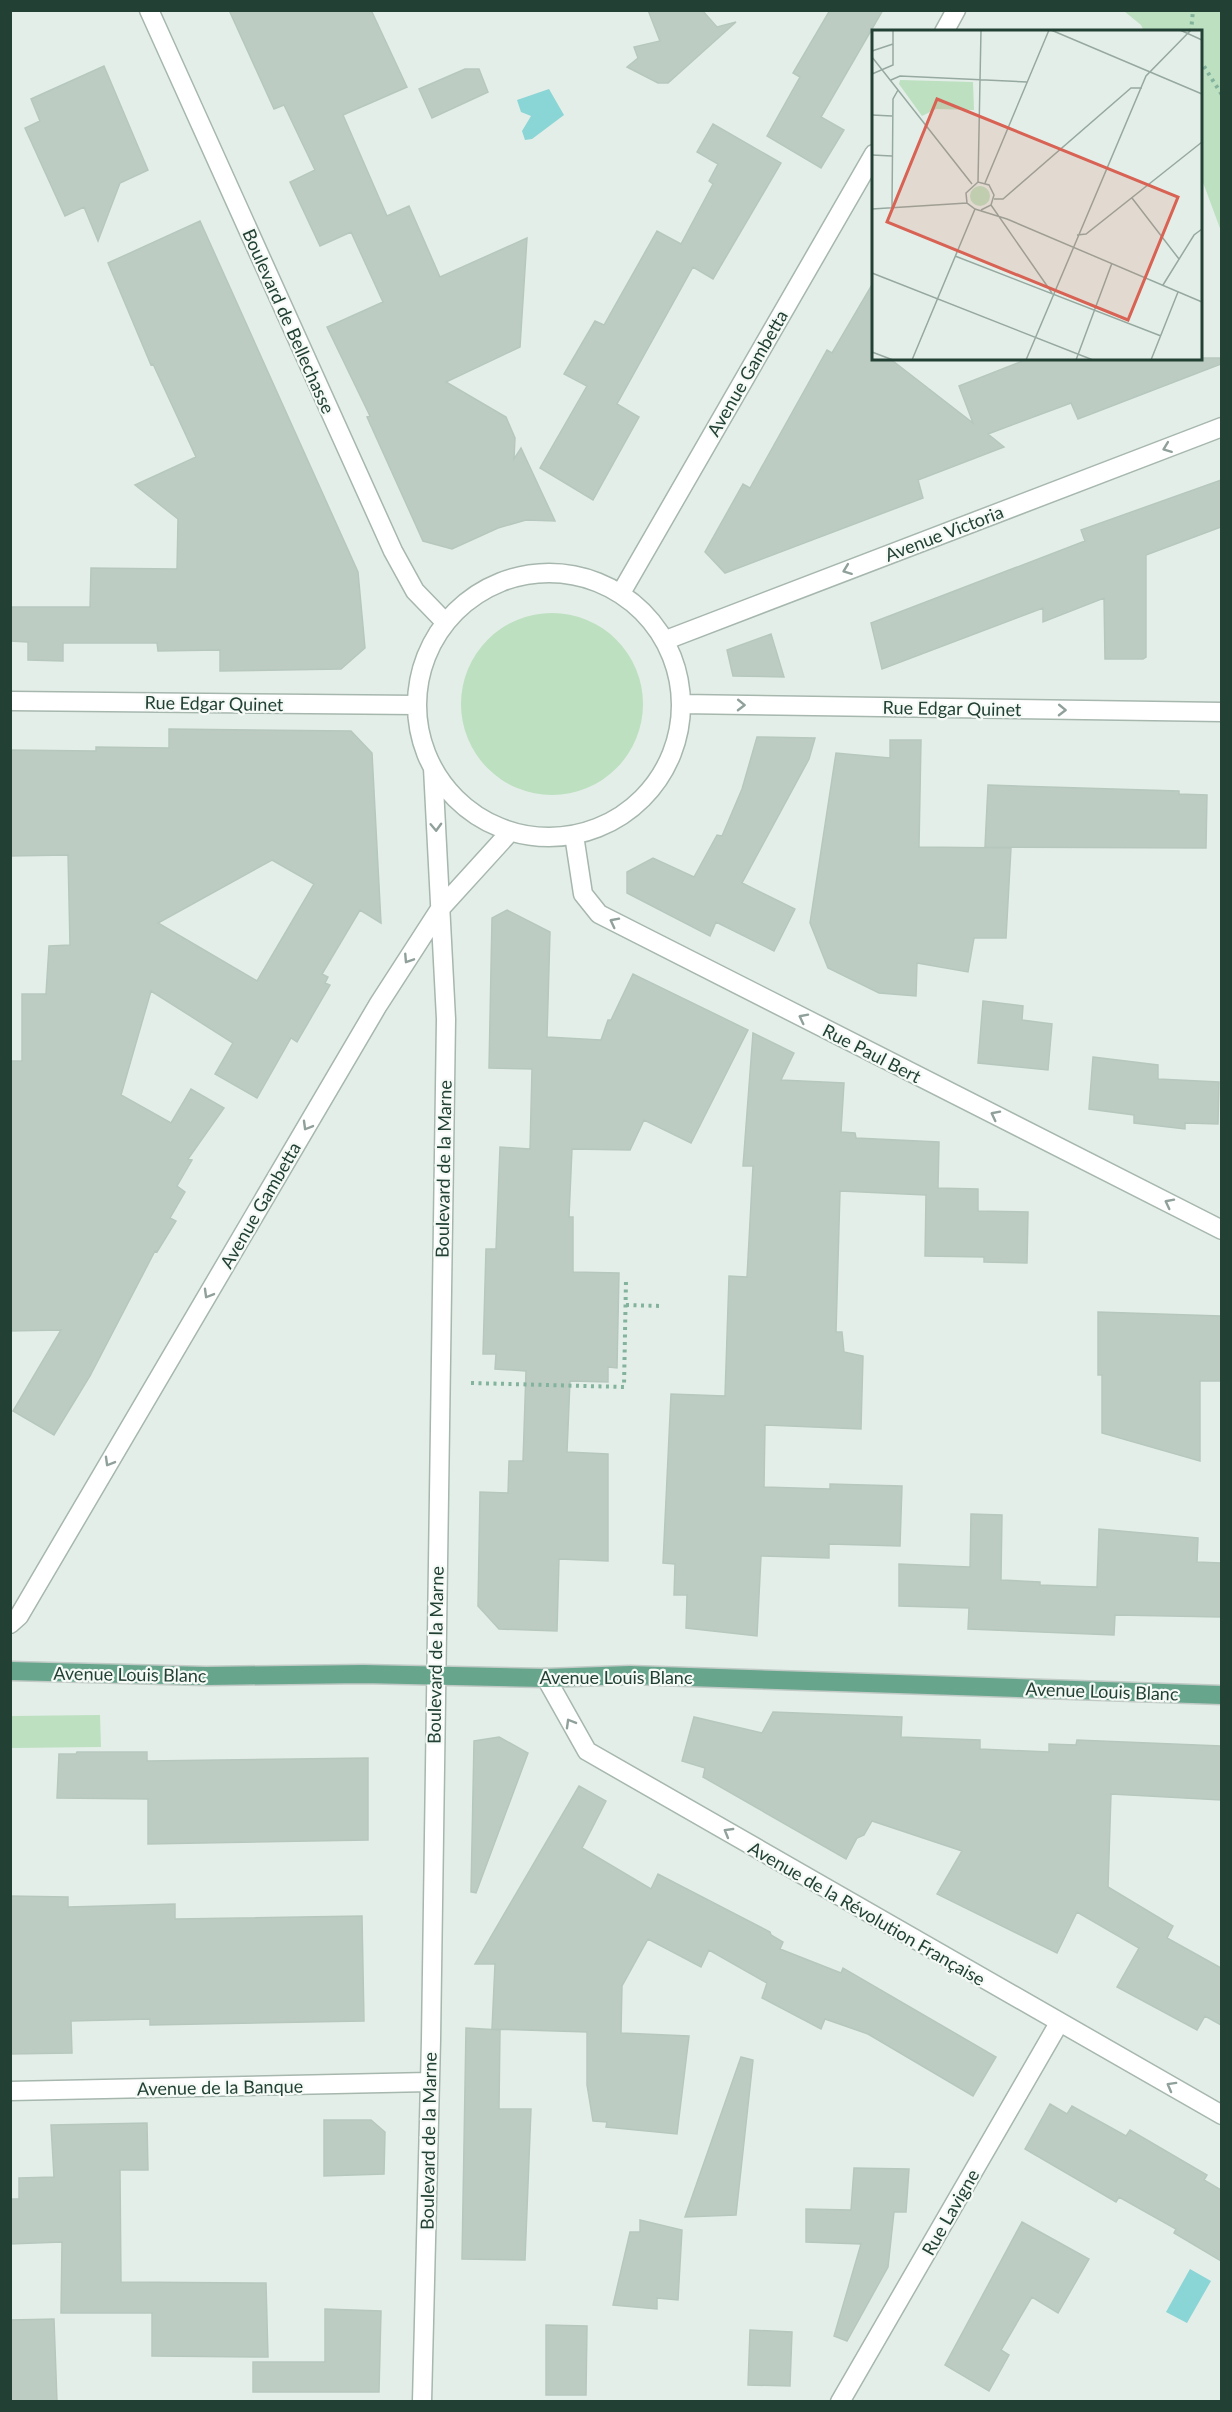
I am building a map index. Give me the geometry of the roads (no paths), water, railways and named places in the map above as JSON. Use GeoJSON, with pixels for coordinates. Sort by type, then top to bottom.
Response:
{"type":"FeatureCollection","features":[{"type":"Feature","properties":{"kind":"main road","name":"Avenue Louis Blanc"},"geometry":{"type":"LineString","coordinates":[[10,1671],[206,1676],[435,1675],[546,1678],[630,1675],[1221,1695]]}},
{"type":"Feature","properties":{"kind":"street","name":"Boulevard de Bellechasse"},"geometry":{"type":"LineString","coordinates":[[149,10],[393,551],[415,591],[445,622]]}},
{"type":"Feature","properties":{"kind":"street"},"geometry":{"type":"LineString","coordinates":[[945,30],[956,10]]}},
{"type":"Feature","properties":{"kind":"street","name":"Avenue Gambetta"},"geometry":{"type":"LineString","coordinates":[[621,593],[872,155]]}},
{"type":"Feature","properties":{"kind":"street","name":"Avenue Victoria"},"geometry":{"type":"LineString","coordinates":[[666,640],[1221,427]]}},
{"type":"Feature","properties":{"kind":"street"},"geometry":{"type":"LineString","coordinates":[[433,768],[458,801],[481,818],[510,832],[532,836],[574,835],[609,824],[639,803],[662,774],[677,741],[682,704],[666,640],[621,593],[592,578],[560,572],[527,573],[496,583],[468,599],[445,622],[424,662],[417,705],[433,768],[440,909]]}},
{"type":"Feature","properties":{"kind":"street","name":"Rue Edgar Quinet"},"geometry":{"type":"LineString","coordinates":[[10,701],[417,705]]}},
{"type":"Feature","properties":{"kind":"street","name":"Rue Edgar Quinet"},"geometry":{"type":"LineString","coordinates":[[682,704],[1221,712]]}},
{"type":"Feature","properties":{"kind":"street","name":"Avenue Gambetta"},"geometry":{"type":"LineString","coordinates":[[10,1624],[19,1616],[378,1005],[440,909],[510,832]]}},
{"type":"Feature","properties":{"kind":"street","name":"Rue Paul Bert"},"geometry":{"type":"LineString","coordinates":[[574,835],[583,894],[599,914],[1221,1230]]}},
{"type":"Feature","properties":{"kind":"street","name":"Boulevard de la Marne"},"geometry":{"type":"LineString","coordinates":[[422,2402],[446,1019],[440,909]]}},
{"type":"Feature","properties":{"kind":"street","name":"Avenue de la Révolution Française"},"geometry":{"type":"LineString","coordinates":[[546,1678],[587,1751],[1221,2115]]}},
{"type":"Feature","properties":{"kind":"street","name":"Rue Lavigne"},"geometry":{"type":"LineString","coordinates":[[840,2402],[1059,2023]]}},
{"type":"Feature","properties":{"kind":"street","name":"Avenue de la Banque"},"geometry":{"type":"LineString","coordinates":[[10,2091],[429,2082]]}},
{"type":"Feature","properties":{"kind":"water"},"geometry":{"type":"Polygon","coordinates":[[[549,89],[564,115],[532,139],[525,140],[522,131],[531,116],[521,112],[517,100],[549,89]]]}},
{"type":"Feature","properties":{"kind":"water"},"geometry":{"type":"Polygon","coordinates":[[[1190,2269],[1211,2281],[1187,2323],[1166,2312],[1190,2269]]]}}]}
